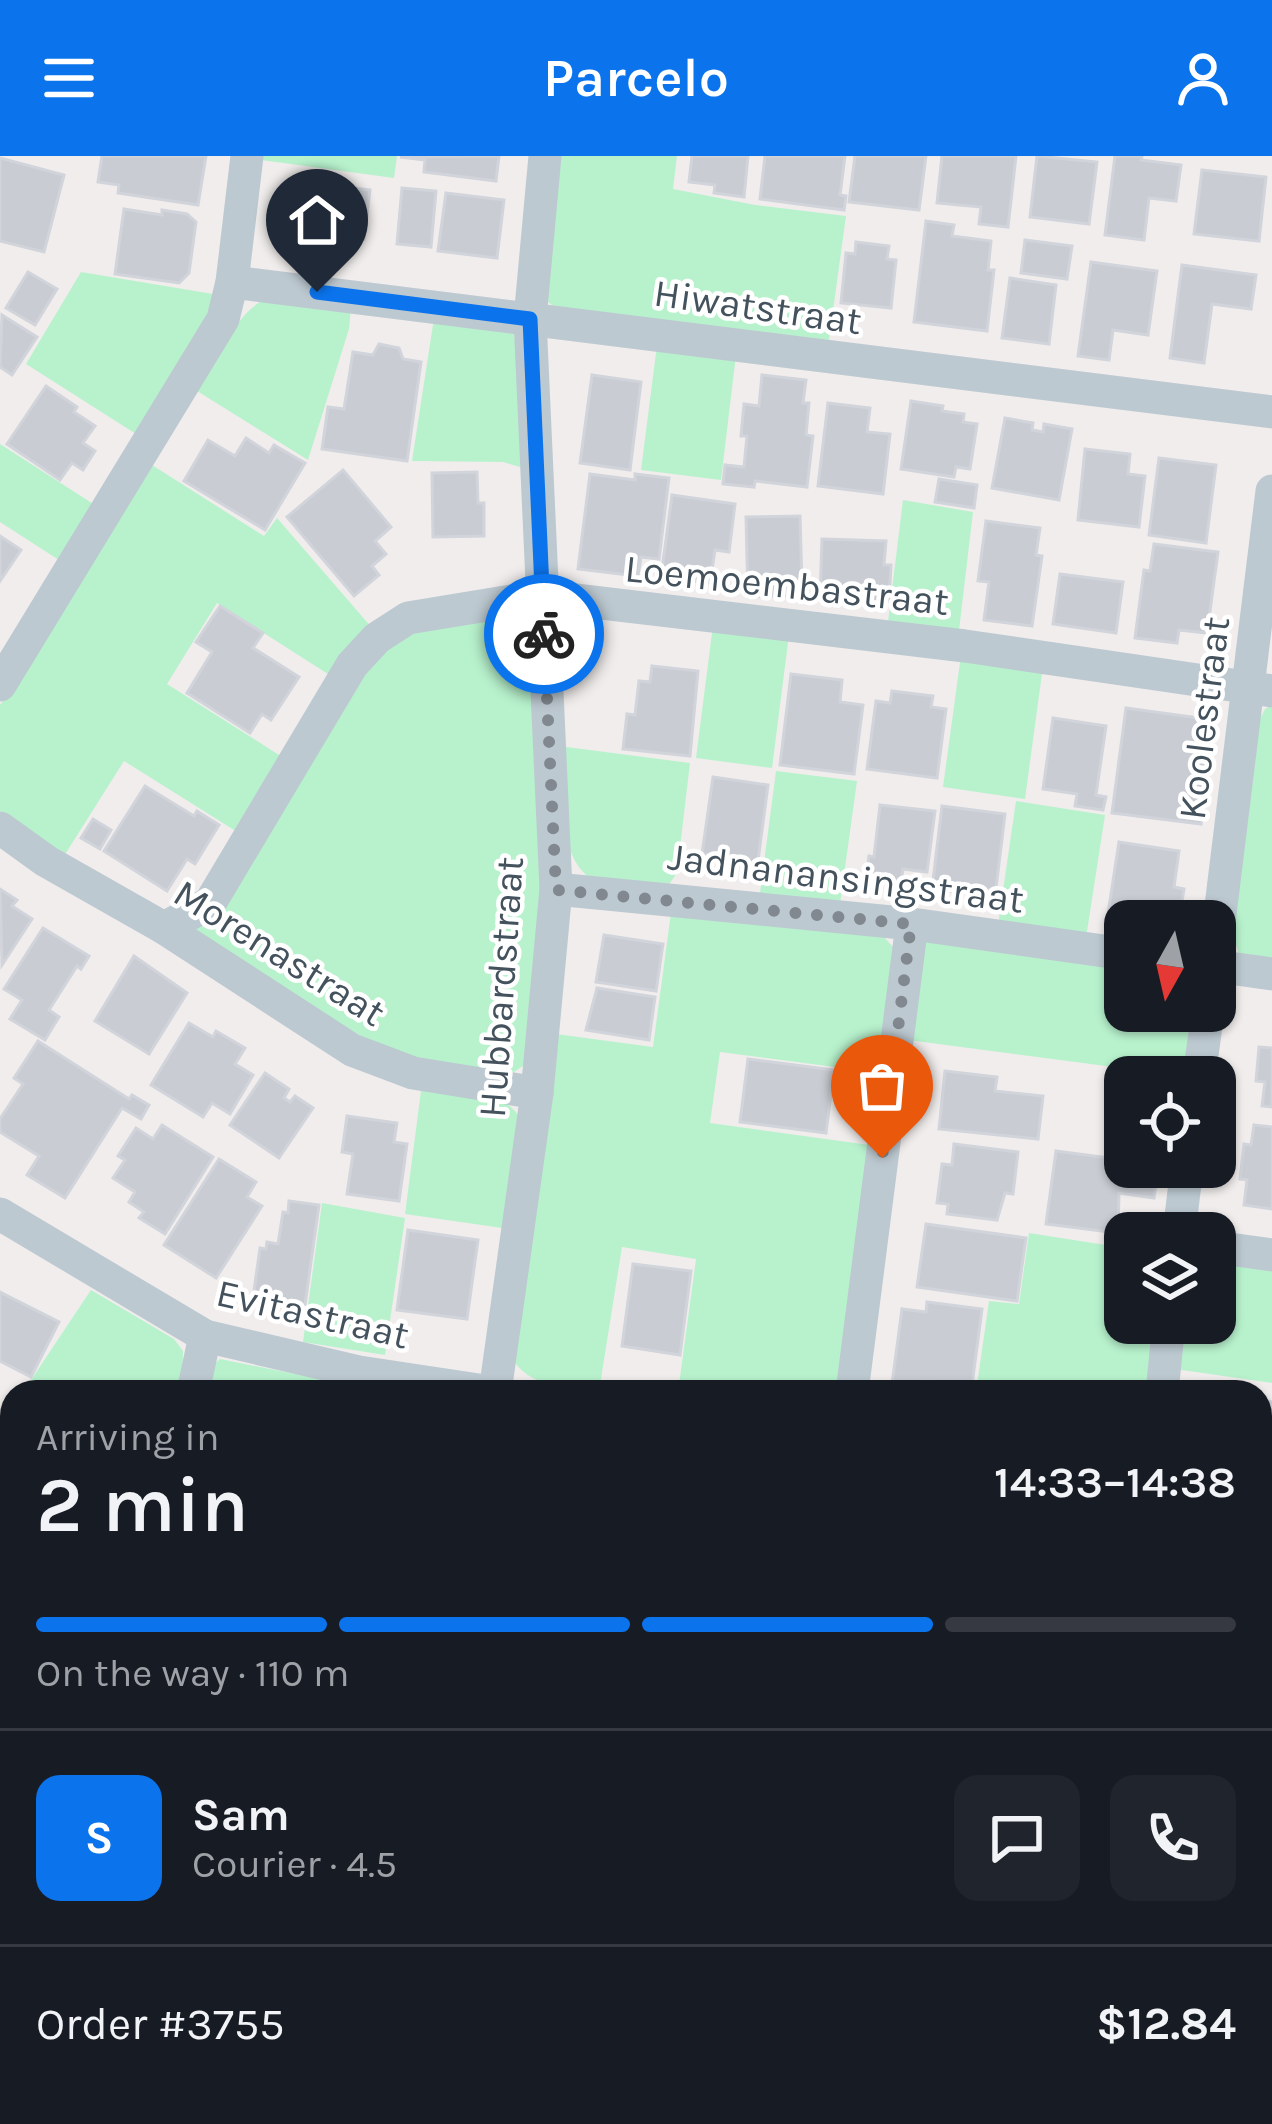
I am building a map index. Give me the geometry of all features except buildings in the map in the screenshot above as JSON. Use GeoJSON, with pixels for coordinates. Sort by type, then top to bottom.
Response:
{"type":"FeatureCollection","features":[{"type":"Feature","properties":{"kind":"street"},"geometry":{"type":"LineString","coordinates":[[0,685],[224,320],[248,156]]}},
{"type":"Feature","properties":{"kind":"street","name":"Hubbardstraat"},"geometry":{"type":"LineString","coordinates":[[495,1380],[537,1094],[556,890],[530,319],[545,156]]}},
{"type":"Feature","properties":{"kind":"street","name":"Hiwatstraat"},"geometry":{"type":"LineString","coordinates":[[232,282],[1272,412]]}},
{"type":"Feature","properties":{"kind":"street","name":"Koolestraat"},"geometry":{"type":"LineString","coordinates":[[1225,900],[1261,689],[1272,491]]}},
{"type":"Feature","properties":{"kind":"street","name":"Loemoembastraat"},"geometry":{"type":"LineString","coordinates":[[164,928],[210,903],[352,665],[377,638],[408,618],[542,596],[964,646],[1261,689]]}},
{"type":"Feature","properties":{"kind":"street","name":"Morenastraat"},"geometry":{"type":"LineString","coordinates":[[0,828],[352,1050],[413,1073],[537,1094]]}},
{"type":"Feature","properties":{"kind":"street","name":"Jadnanansingstraat"},"geometry":{"type":"LineString","coordinates":[[556,890],[911,924],[1104,951]]}},
{"type":"Feature","properties":{"kind":"street"},"geometry":{"type":"LineString","coordinates":[[854,1380],[911,924]]}},
{"type":"Feature","properties":{"kind":"street"},"geometry":{"type":"LineString","coordinates":[[1236,969],[1272,974]]}},
{"type":"Feature","properties":{"kind":"street","name":"Evitastraat"},"geometry":{"type":"LineString","coordinates":[[0,1214],[205,1336],[413,1380]]}},
{"type":"Feature","properties":{"kind":"street"},"geometry":{"type":"LineString","coordinates":[[1236,1250],[1272,1255]]}},
{"type":"Feature","properties":{"kind":"street"},"geometry":{"type":"LineString","coordinates":[[196,1380],[205,1336]]}},
{"type":"Feature","properties":{"kind":"street"},"geometry":{"type":"LineString","coordinates":[[1163,1380],[1167,1344]]}},
{"type":"Feature","properties":{"kind":"green space"},"geometry":{"type":"Polygon","coordinates":[[[262,156],[397,156],[394,178],[261,160],[262,156]]]}},
{"type":"Feature","properties":{"kind":"green space"},"geometry":{"type":"Polygon","coordinates":[[[552,156],[677,156],[673,189],[846,216],[829,340],[558,310],[547,301],[552,156]]]}},
{"type":"Feature","properties":{"kind":"green space"},"geometry":{"type":"Polygon","coordinates":[[[81,272],[213,294],[210,314],[136,434],[26,364],[81,272]]]}},
{"type":"Feature","properties":{"kind":"green space"},"geometry":{"type":"Polygon","coordinates":[[[267,299],[351,308],[349,329],[308,460],[197,391],[246,313],[267,299]]]}},
{"type":"Feature","properties":{"kind":"green space"},"geometry":{"type":"Polygon","coordinates":[[[434,318],[514,330],[527,469],[503,462],[412,461],[434,318]]]}},
{"type":"Feature","properties":{"kind":"green space"},"geometry":{"type":"Polygon","coordinates":[[[657,345],[736,355],[721,480],[641,470],[657,345]]]}},
{"type":"Feature","properties":{"kind":"green space"},"geometry":{"type":"Polygon","coordinates":[[[0,444],[98,507],[62,562],[0,522],[0,444]]]}},
{"type":"Feature","properties":{"kind":"green space"},"geometry":{"type":"Polygon","coordinates":[[[152,465],[264,536],[277,518],[373,629],[331,676],[217,603],[167,684],[287,760],[242,835],[124,761],[64,856],[0,811],[0,705],[152,465]]]}},
{"type":"Feature","properties":{"kind":"green space"},"geometry":{"type":"Polygon","coordinates":[[[903,500],[973,512],[958,639],[887,630],[903,500]]]}},
{"type":"Feature","properties":{"kind":"green space"},"geometry":{"type":"Polygon","coordinates":[[[530,608],[547,887],[526,1064],[505,1078],[408,1064],[199,940],[193,923],[360,668],[426,622],[530,608]]]}},
{"type":"Feature","properties":{"kind":"green space"},"geometry":{"type":"Polygon","coordinates":[[[713,625],[789,635],[772,768],[696,758],[713,625]]]}},
{"type":"Feature","properties":{"kind":"green space"},"geometry":{"type":"Polygon","coordinates":[[[961,655],[1043,666],[1025,799],[943,787],[961,655]]]}},
{"type":"Feature","properties":{"kind":"green space"},"geometry":{"type":"Polygon","coordinates":[[[1272,705],[1272,968],[1240,957],[1234,900],[1259,721],[1272,705]]]}},
{"type":"Feature","properties":{"kind":"green space"},"geometry":{"type":"Polygon","coordinates":[[[559,746],[690,763],[677,873],[667,887],[601,883],[575,861],[564,824],[559,746]]]}},
{"type":"Feature","properties":{"kind":"green space"},"geometry":{"type":"Polygon","coordinates":[[[776,771],[857,781],[840,904],[760,893],[776,771]]]}},
{"type":"Feature","properties":{"kind":"green space"},"geometry":{"type":"Polygon","coordinates":[[[1016,801],[1105,815],[1086,938],[998,925],[1016,801]]]}},
{"type":"Feature","properties":{"kind":"green space"},"geometry":{"type":"Polygon","coordinates":[[[672,905],[884,937],[893,947],[888,1074],[720,1052],[710,1123],[877,1146],[845,1380],[680,1380],[696,1259],[622,1247],[601,1380],[538,1380],[511,1356],[556,1034],[653,1047],[672,905]]]}},
{"type":"Feature","properties":{"kind":"green space"},"geometry":{"type":"Polygon","coordinates":[[[926,939],[1104,959],[1104,1032],[1196,1032],[1193,1056],[1104,1056],[1104,1066],[908,1040],[926,939]]]}},
{"type":"Feature","properties":{"kind":"green space"},"geometry":{"type":"Polygon","coordinates":[[[422,1083],[491,1096],[514,1109],[521,1120],[509,1229],[405,1214],[422,1083]]]}},
{"type":"Feature","properties":{"kind":"green space"},"geometry":{"type":"Polygon","coordinates":[[[322,1203],[405,1218],[385,1355],[303,1342],[322,1203]]]}},
{"type":"Feature","properties":{"kind":"green space"},"geometry":{"type":"Polygon","coordinates":[[[1029,1233],[1104,1245],[1104,1344],[1154,1344],[1150,1380],[978,1380],[989,1301],[1019,1304],[1029,1233]]]}},
{"type":"Feature","properties":{"kind":"green space"},"geometry":{"type":"Polygon","coordinates":[[[1236,1259],[1272,1263],[1272,1380],[1175,1369],[1178,1344],[1236,1344],[1236,1259]]]}},
{"type":"Feature","properties":{"kind":"green space"},"geometry":{"type":"Polygon","coordinates":[[[91,1290],[174,1339],[183,1351],[182,1380],[31,1380],[91,1290]]]}},
{"type":"Feature","properties":{"kind":"green space"},"geometry":{"type":"Polygon","coordinates":[[[220,1359],[326,1380],[207,1380],[220,1359]]]}},
{"type":"Feature","properties":{"kind":"way so far"},"geometry":{"type":"LineString","coordinates":[[544,634],[556,890],[626,893],[911,924],[882,1158]]}},
{"type":"Feature","properties":{"kind":"route"},"geometry":{"type":"LineString","coordinates":[[317,292],[530,319],[544,634]]}}]}
